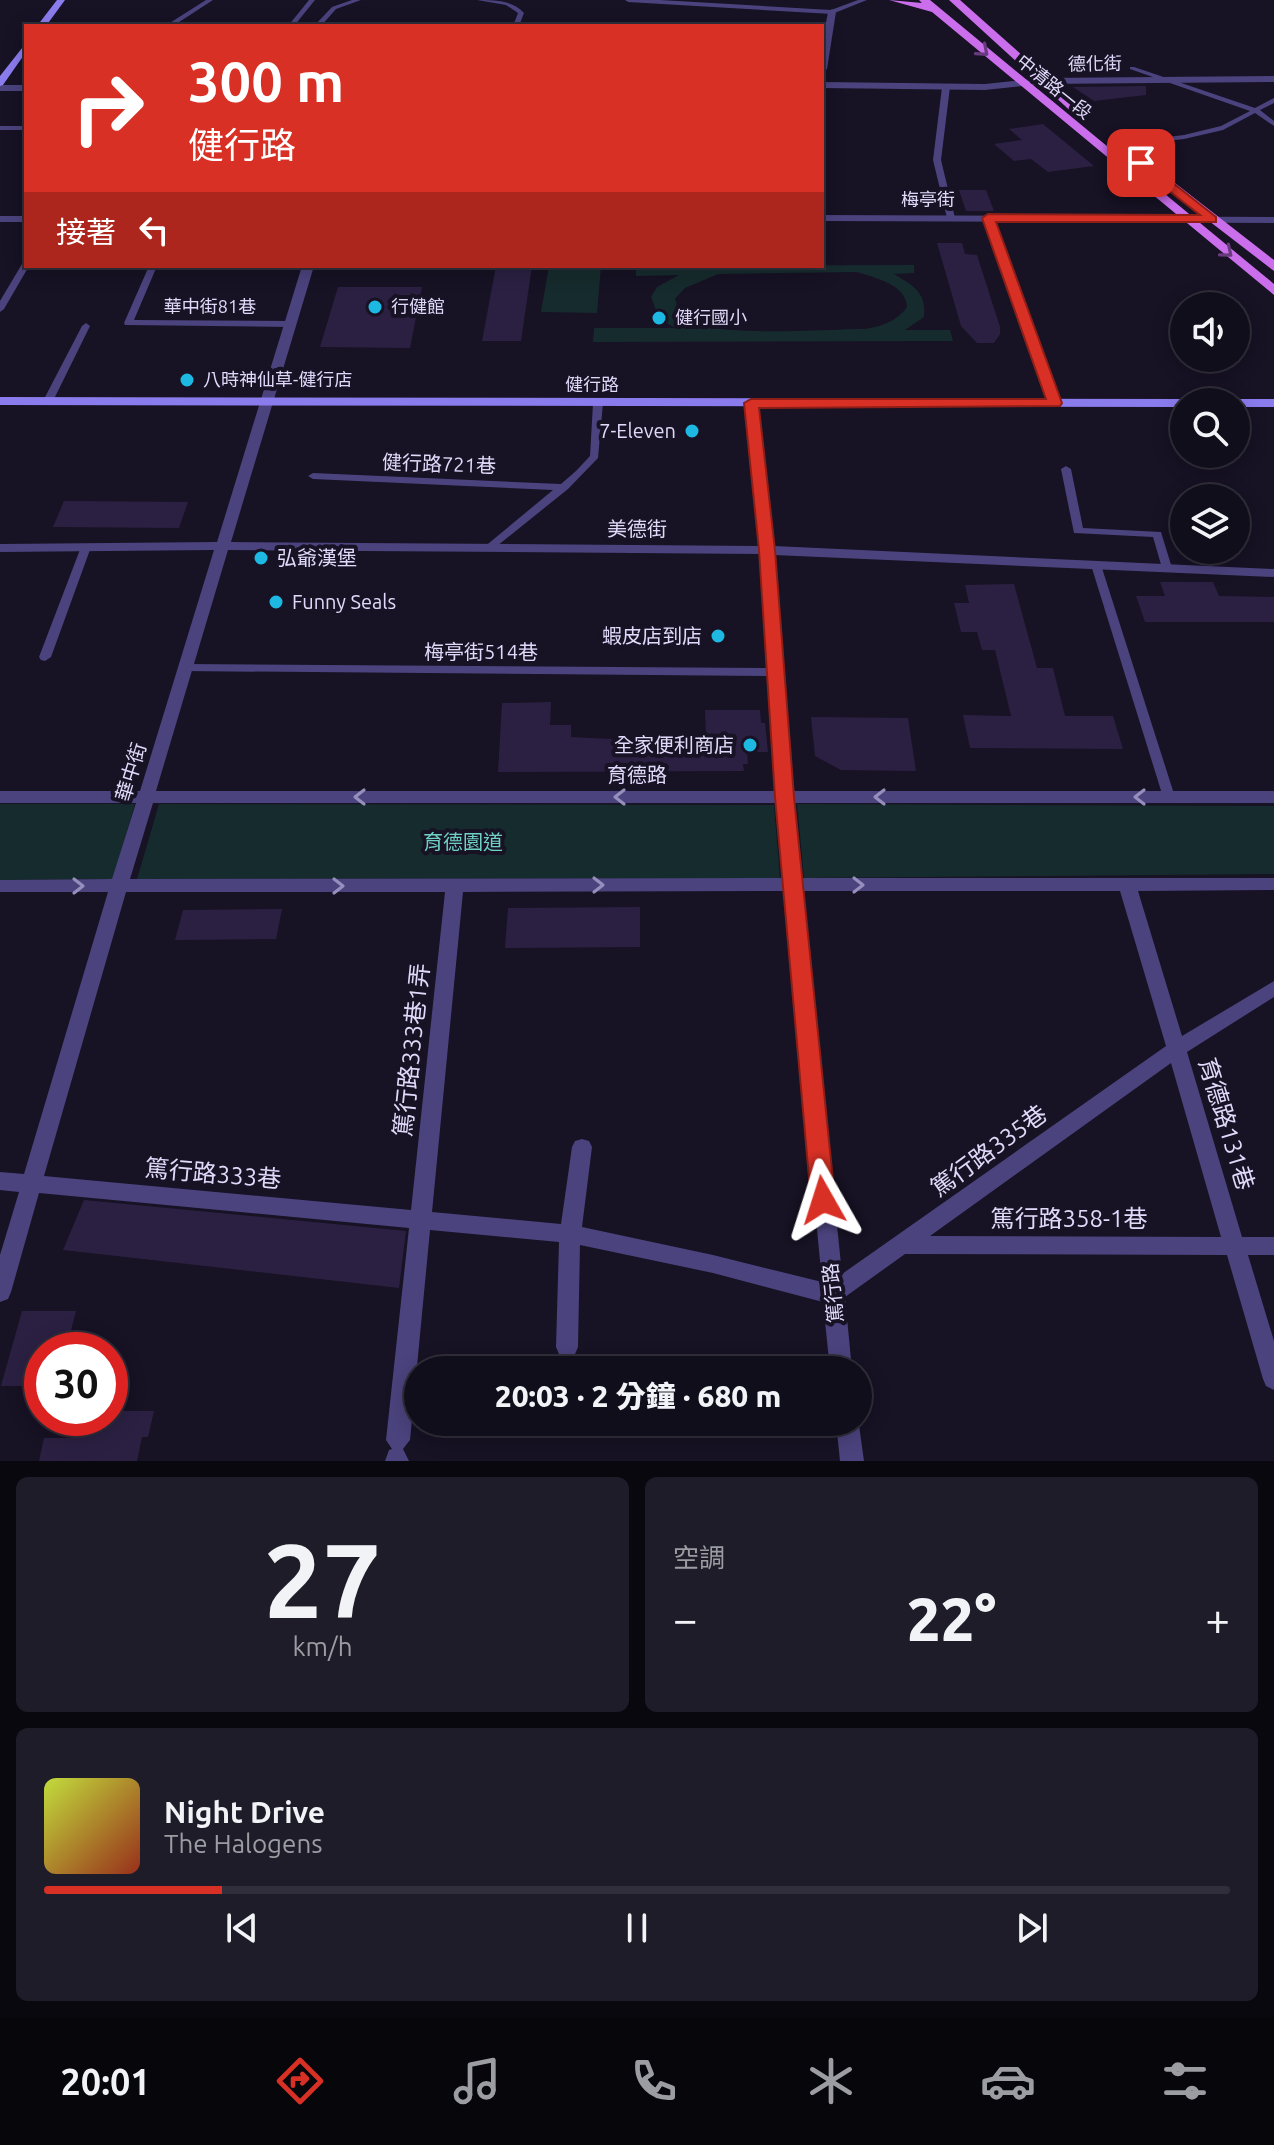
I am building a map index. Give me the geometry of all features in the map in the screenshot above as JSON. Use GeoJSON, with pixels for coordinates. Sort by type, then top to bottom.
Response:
{"type":"FeatureCollection","features":[{"type":"Feature","properties":{"kind":"main road"},"geometry":{"type":"LineString","coordinates":[[894,0],[937,11]]}},
{"type":"Feature","properties":{"kind":"main road","name":"中清路一段"},"geometry":{"type":"LineString","coordinates":[[924,0],[1274,291]]}},
{"type":"Feature","properties":{"kind":"main road","name":"中清路一段"},"geometry":{"type":"LineString","coordinates":[[960,2],[1041,81],[1274,267]]}},
{"type":"Feature","properties":{"kind":"street"},"geometry":{"type":"LineString","coordinates":[[43,24],[61,0]]}},
{"type":"Feature","properties":{"kind":"street"},"geometry":{"type":"LineString","coordinates":[[824,55],[832,12]]}},
{"type":"Feature","properties":{"kind":"street"},"geometry":{"type":"LineString","coordinates":[[24,49],[0,86],[24,88]]}},
{"type":"Feature","properties":{"kind":"street","name":"德化街"},"geometry":{"type":"LineString","coordinates":[[824,85],[946,87],[1163,78],[1274,79]]}},
{"type":"Feature","properties":{"kind":"street","name":"梅亭街"},"geometry":{"type":"LineString","coordinates":[[824,218],[1274,220]]}},
{"type":"Feature","properties":{"kind":"street"},"geometry":{"type":"LineString","coordinates":[[0,219],[24,219]]}},
{"type":"Feature","properties":{"kind":"street","name":"華中街"},"geometry":{"type":"LineString","coordinates":[[0,1292],[119,886],[307,268]]}},
{"type":"Feature","properties":{"kind":"street","name":"健行路"},"geometry":{"type":"LineString","coordinates":[[0,401],[1170,403]]}},
{"type":"Feature","properties":{"kind":"street","name":"篤行路"},"geometry":{"type":"LineString","coordinates":[[751,403],[767,550],[793,885],[839,1356]]}},
{"type":"Feature","properties":{"kind":"street"},"geometry":{"type":"LineString","coordinates":[[1250,403],[1274,403]]}},
{"type":"Feature","properties":{"kind":"street","name":"美德街"},"geometry":{"type":"LineString","coordinates":[[0,548],[222,546],[767,550],[1274,573]]}},
{"type":"Feature","properties":{"kind":"street","name":"育德路"},"geometry":{"type":"LineString","coordinates":[[0,797],[1274,797]]}},
{"type":"Feature","properties":{"kind":"street","name":"育德路131巷"},"geometry":{"type":"LineString","coordinates":[[1127,884],[1274,1379]]}},
{"type":"Feature","properties":{"kind":"street"},"geometry":{"type":"LineString","coordinates":[[0,886],[1274,884]]}},
{"type":"Feature","properties":{"kind":"street","name":"篤行路333巷1弄"},"geometry":{"type":"LineString","coordinates":[[397,1453],[455,885]]}},
{"type":"Feature","properties":{"kind":"street","name":"篤行路335巷"},"geometry":{"type":"LineString","coordinates":[[832,1294],[1176,1049],[1274,988]]}},
{"type":"Feature","properties":{"kind":"street"},"geometry":{"type":"LineString","coordinates":[[567,1347],[570,1234],[582,1147]]}},
{"type":"Feature","properties":{"kind":"street","name":"篤行路333巷"},"geometry":{"type":"LineString","coordinates":[[0,1181],[421,1219]]}},
{"type":"Feature","properties":{"kind":"street"},"geometry":{"type":"LineString","coordinates":[[421,1219],[570,1234],[713,1264],[832,1294]]}},
{"type":"Feature","properties":{"kind":"street","name":"篤行路358-1巷"},"geometry":{"type":"LineString","coordinates":[[903,1245],[1274,1246]]}},
{"type":"Feature","properties":{"kind":"street"},"geometry":{"type":"LineString","coordinates":[[849,1436],[852,1461]]}},
{"type":"Feature","properties":{"kind":"lane"},"geometry":{"type":"LineString","coordinates":[[171,24],[210,0]]}},
{"type":"Feature","properties":{"kind":"lane"},"geometry":{"type":"LineString","coordinates":[[293,24],[312,0]]}},
{"type":"Feature","properties":{"kind":"lane"},"geometry":{"type":"LineString","coordinates":[[319,24],[334,8],[358,0]]}},
{"type":"Feature","properties":{"kind":"lane"},"geometry":{"type":"LineString","coordinates":[[480,0],[511,4],[518,8],[521,13],[517,24]]}},
{"type":"Feature","properties":{"kind":"lane"},"geometry":{"type":"LineString","coordinates":[[628,0],[832,12],[864,0]]}},
{"type":"Feature","properties":{"kind":"lane"},"geometry":{"type":"LineString","coordinates":[[1132,68],[1255,110],[1274,124]]}},
{"type":"Feature","properties":{"kind":"lane"},"geometry":{"type":"LineString","coordinates":[[946,87],[937,160],[951,218]]}},
{"type":"Feature","properties":{"kind":"lane"},"geometry":{"type":"LineString","coordinates":[[1119,145],[1223,128],[1274,100]]}},
{"type":"Feature","properties":{"kind":"lane"},"geometry":{"type":"LineString","coordinates":[[0,128],[24,128]]}},
{"type":"Feature","properties":{"kind":"lane"},"geometry":{"type":"LineString","coordinates":[[988,218],[1055,403]]}},
{"type":"Feature","properties":{"kind":"lane"},"geometry":{"type":"LineString","coordinates":[[0,309],[24,267]]}},
{"type":"Feature","properties":{"kind":"lane","name":"華中街81巷"},"geometry":{"type":"LineString","coordinates":[[152,268],[128,323],[291,324]]}},
{"type":"Feature","properties":{"kind":"lane"},"geometry":{"type":"LineString","coordinates":[[48,401],[86,326]]}},
{"type":"Feature","properties":{"kind":"lane"},"geometry":{"type":"LineString","coordinates":[[488,548],[564,487],[595,456],[598,403]]}},
{"type":"Feature","properties":{"kind":"lane"},"geometry":{"type":"LineString","coordinates":[[1066,469],[1078,531],[1157,534],[1167,568]]}},
{"type":"Feature","properties":{"kind":"lane","name":"健行路721巷"},"geometry":{"type":"LineString","coordinates":[[313,476],[564,487]]}},
{"type":"Feature","properties":{"kind":"lane"},"geometry":{"type":"LineString","coordinates":[[45,657],[86,547]]}},
{"type":"Feature","properties":{"kind":"lane"},"geometry":{"type":"LineString","coordinates":[[1096,565],[1169,797]]}},
{"type":"Feature","properties":{"kind":"lane","name":"梅亭街514巷"},"geometry":{"type":"LineString","coordinates":[[185,668],[776,672]]}},
{"type":"Feature","properties":{"kind":"green space"},"geometry":{"type":"Polygon","coordinates":[[[914,265],[914,273],[894,274],[913,286],[923,302],[924,317],[905,330],[950,330],[953,341],[593,342],[594,328],[675,328],[659,318],[651,297],[657,287],[679,275],[636,276],[636,268],[914,265]],[[857,272],[718,274],[685,288],[675,299],[681,314],[703,326],[747,331],[865,329],[888,322],[907,307],[905,299],[895,287],[857,272]]]}},
{"type":"Feature","properties":{"kind":"green space"},"geometry":{"type":"Polygon","coordinates":[[[549,268],[601,268],[597,313],[541,312],[549,268]]]}},
{"type":"Feature","properties":{"kind":"green space"},"geometry":{"type":"Polygon","coordinates":[[[0,804],[135,804],[113,879],[0,880],[0,804]]]}},
{"type":"Feature","properties":{"kind":"green space","name":"育德園道"},"geometry":{"type":"Polygon","coordinates":[[[159,804],[774,805],[780,878],[137,879],[159,804]]]}},
{"type":"Feature","properties":{"kind":"green space"},"geometry":{"type":"Polygon","coordinates":[[[797,804],[1274,806],[1274,874],[804,878],[797,804]]]}},
{"type":"Feature","properties":{"kind":"building"},"geometry":{"type":"Polygon","coordinates":[[[1146,86],[1146,95],[1094,101],[1073,87],[1146,86]]]}},
{"type":"Feature","properties":{"kind":"building"},"geometry":{"type":"Polygon","coordinates":[[[1043,124],[1094,166],[1048,172],[1031,159],[1014,161],[994,144],[1022,140],[1009,129],[1043,124]]]}},
{"type":"Feature","properties":{"kind":"building"},"geometry":{"type":"Polygon","coordinates":[[[959,190],[986,190],[994,211],[966,211],[959,190]]]}},
{"type":"Feature","properties":{"kind":"building"},"geometry":{"type":"Polygon","coordinates":[[[937,243],[962,243],[965,254],[977,255],[1000,327],[1000,334],[994,343],[977,343],[961,326],[937,243]]]}},
{"type":"Feature","properties":{"kind":"building"},"geometry":{"type":"Polygon","coordinates":[[[496,268],[532,268],[521,341],[482,341],[496,268]]]}},
{"type":"Feature","properties":{"kind":"building","name":"行健館"},"geometry":{"type":"Polygon","coordinates":[[[338,287],[422,287],[410,348],[320,347],[338,287]]]}},
{"type":"Feature","properties":{"kind":"building"},"geometry":{"type":"Polygon","coordinates":[[[64,501],[188,502],[179,528],[53,527],[64,501]]]}},
{"type":"Feature","properties":{"kind":"building"},"geometry":{"type":"Polygon","coordinates":[[[1160,582],[1213,582],[1219,596],[1274,597],[1274,622],[1145,622],[1136,596],[1165,596],[1160,582]]]}},
{"type":"Feature","properties":{"kind":"building"},"geometry":{"type":"Polygon","coordinates":[[[1014,584],[1037,668],[1053,668],[1065,716],[1113,716],[1123,749],[970,748],[963,715],[1011,716],[995,650],[982,650],[977,632],[961,632],[954,603],[969,603],[965,585],[1014,584]]]}},
{"type":"Feature","properties":{"kind":"building"},"geometry":{"type":"Polygon","coordinates":[[[551,702],[550,725],[571,725],[571,737],[611,739],[706,738],[705,710],[760,710],[761,723],[765,723],[768,752],[747,752],[748,764],[743,764],[744,771],[498,772],[502,703],[551,702]]]}},
{"type":"Feature","properties":{"kind":"building"},"geometry":{"type":"Polygon","coordinates":[[[811,717],[908,718],[916,771],[841,770],[815,756],[811,717]]]}},
{"type":"Feature","properties":{"kind":"building"},"geometry":{"type":"Polygon","coordinates":[[[640,907],[640,947],[505,948],[508,908],[640,907]]]}},
{"type":"Feature","properties":{"kind":"building"},"geometry":{"type":"Polygon","coordinates":[[[282,909],[276,939],[175,940],[183,910],[282,909]]]}},
{"type":"Feature","properties":{"kind":"building"},"geometry":{"type":"Polygon","coordinates":[[[84,1200],[406,1231],[399,1288],[63,1250],[84,1200]]]}},
{"type":"Feature","properties":{"kind":"building"},"geometry":{"type":"Polygon","coordinates":[[[22,1311],[76,1311],[71,1332],[24,1332],[24,1386],[1,1386],[22,1311]]]}},
{"type":"Feature","properties":{"kind":"building"},"geometry":{"type":"Polygon","coordinates":[[[128,1411],[154,1411],[148,1437],[142,1437],[137,1461],[39,1461],[44,1438],[128,1436],[128,1411]]]}},
{"type":"Feature","properties":{"kind":"place","name":"行健館"},"geometry":{"type":"Point","coordinates":[375,307]}},
{"type":"Feature","properties":{"kind":"place","name":"健行國小"},"geometry":{"type":"Point","coordinates":[659,318]}},
{"type":"Feature","properties":{"kind":"place","name":"八時神仙草-健行店"},"geometry":{"type":"Point","coordinates":[187,380]}},
{"type":"Feature","properties":{"kind":"place","name":"7-Eleven"},"geometry":{"type":"Point","coordinates":[692,431]}},
{"type":"Feature","properties":{"kind":"place","name":"弘爺漢堡"},"geometry":{"type":"Point","coordinates":[261,558]}},
{"type":"Feature","properties":{"kind":"place","name":"Funny Seals"},"geometry":{"type":"Point","coordinates":[276,602]}},
{"type":"Feature","properties":{"kind":"place","name":"蝦皮店到店"},"geometry":{"type":"Point","coordinates":[718,636]}},
{"type":"Feature","properties":{"kind":"place","name":"全家便利商店"},"geometry":{"type":"Point","coordinates":[750,745]}},
{"type":"Feature","properties":{"kind":"route"},"geometry":{"type":"LineString","coordinates":[[823,1200],[785,797],[767,550],[751,403],[1055,403],[988,218],[1212,219],[1141,163]]}}]}
